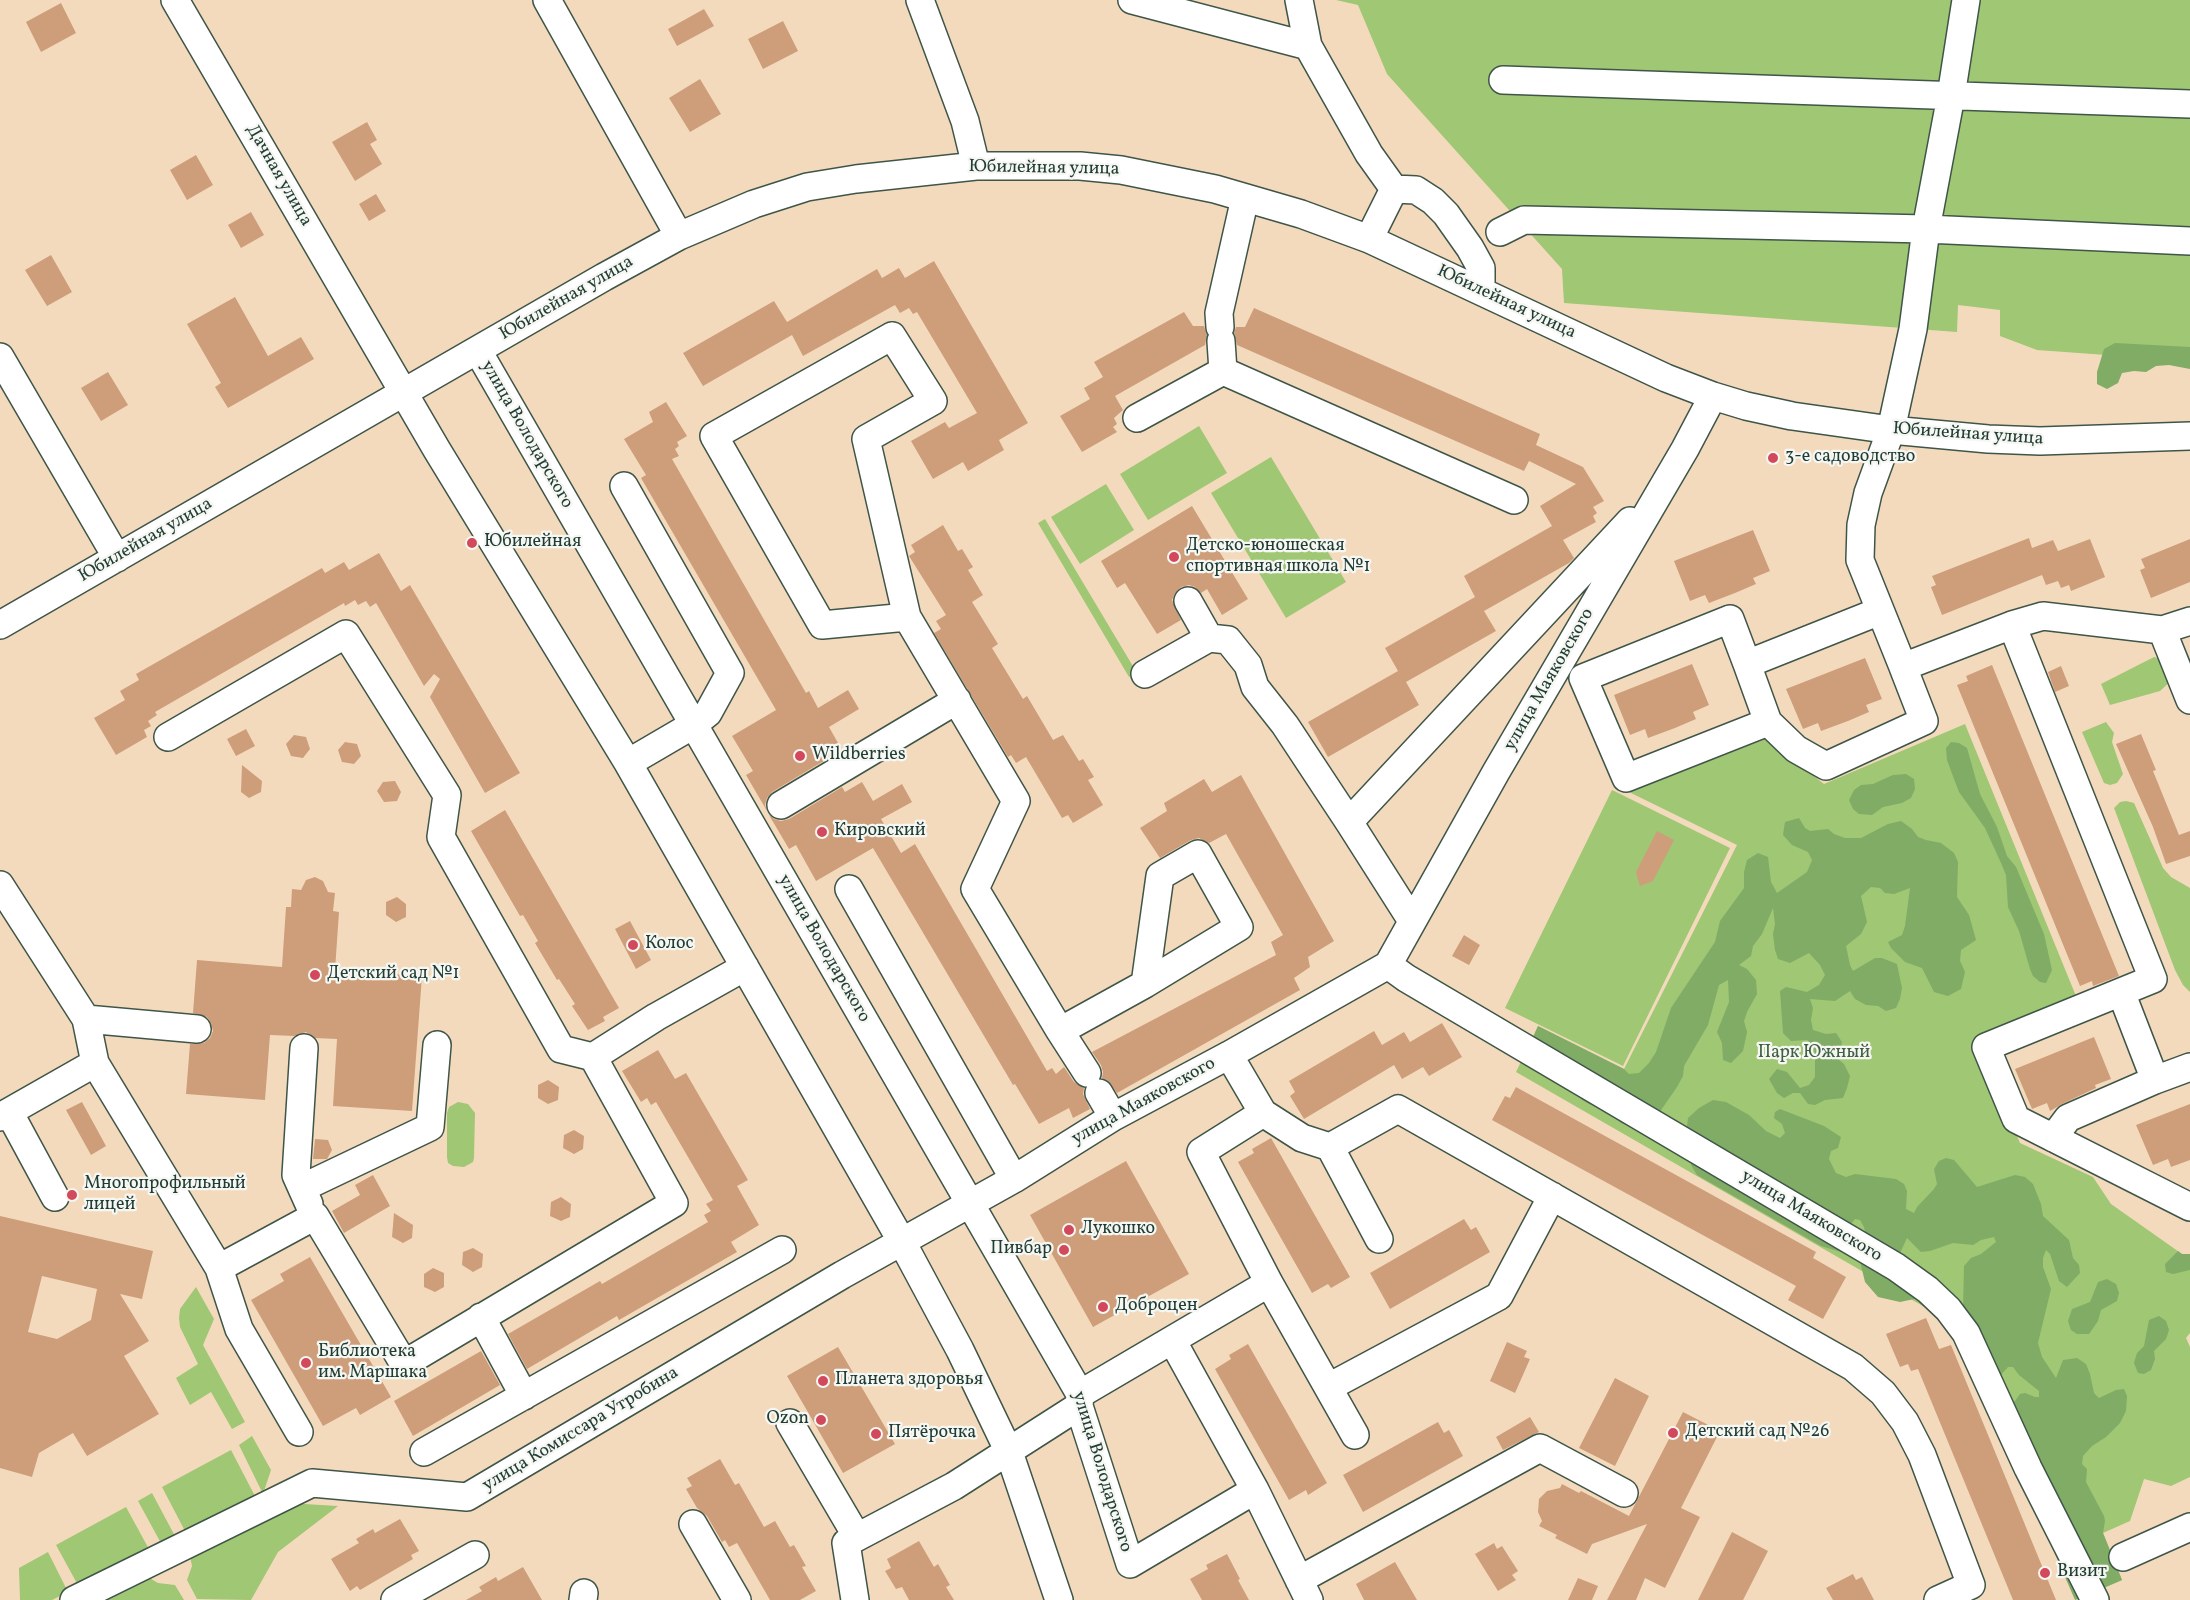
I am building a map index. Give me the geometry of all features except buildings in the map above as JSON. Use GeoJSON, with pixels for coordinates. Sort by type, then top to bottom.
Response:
{"type":"FeatureCollection","features":[{"type":"Feature","properties":{"kind":"street","name":"Дачная улица"},"geometry":{"type":"LineString","coordinates":[[175,0],[405,392]]}},
{"type":"Feature","properties":{"kind":"street"},"geometry":{"type":"LineString","coordinates":[[548,0],[679,236]]}},
{"type":"Feature","properties":{"kind":"street"},"geometry":{"type":"LineString","coordinates":[[920,0],[965,121],[976,166]]}},
{"type":"Feature","properties":{"kind":"street"},"geometry":{"type":"LineString","coordinates":[[1132,0],[1308,46]]}},
{"type":"Feature","properties":{"kind":"street"},"geometry":{"type":"LineString","coordinates":[[1299,0],[1308,46],[1369,154],[1394,189]]}},
{"type":"Feature","properties":{"kind":"street"},"geometry":{"type":"LineString","coordinates":[[1583,678],[1730,619],[1768,722],[1796,749],[1826,766],[1924,721],[1860,560],[1859,546],[1868,492],[1891,430],[1913,328],[1926,229],[1966,0]]}},
{"type":"Feature","properties":{"kind":"street"},"geometry":{"type":"LineString","coordinates":[[1503,80],[2190,104]]}},
{"type":"Feature","properties":{"kind":"street","name":"Юбилейная улица"},"geometry":{"type":"LineString","coordinates":[[0,625],[679,236],[754,204],[807,187],[976,166],[1080,166],[1122,170],[1166,177],[1301,214],[1369,239],[1666,378],[1713,396],[1792,416],[1942,436],[2040,441],[2190,436]]}},
{"type":"Feature","properties":{"kind":"street"},"geometry":{"type":"LineString","coordinates":[[1369,239],[1394,189]]}},
{"type":"Feature","properties":{"kind":"street"},"geometry":{"type":"LineString","coordinates":[[1394,189],[1416,190],[1433,201],[1446,214],[1481,268],[1481,291]]}},
{"type":"Feature","properties":{"kind":"street"},"geometry":{"type":"LineString","coordinates":[[1222,372],[1219,313],[1245,198]]}},
{"type":"Feature","properties":{"kind":"street"},"geometry":{"type":"LineString","coordinates":[[1500,232],[1524,220],[1926,229],[2190,241]]}},
{"type":"Feature","properties":{"kind":"street"},"geometry":{"type":"LineString","coordinates":[[907,617],[822,625],[714,436],[892,336],[933,401],[866,439],[907,617],[1016,801],[975,889],[1113,1117]]}},
{"type":"Feature","properties":{"kind":"street","name":"улица Володарского"},"geometry":{"type":"LineString","coordinates":[[478,351],[693,725],[767,814],[815,937],[971,1203],[1080,1400],[1130,1564],[1255,1490]]}},
{"type":"Feature","properties":{"kind":"street"},"geometry":{"type":"LineString","coordinates":[[0,357],[117,558]]}},
{"type":"Feature","properties":{"kind":"street"},"geometry":{"type":"LineString","coordinates":[[1137,417],[1222,372]]}},
{"type":"Feature","properties":{"kind":"street"},"geometry":{"type":"LineString","coordinates":[[1222,372],[1514,500]]}},
{"type":"Feature","properties":{"kind":"street"},"geometry":{"type":"LineString","coordinates":[[405,392],[437,450],[628,763],[902,1242],[960,1350],[1010,1452],[1059,1600]]}},
{"type":"Feature","properties":{"kind":"street","name":"улица Маяковского"},"geometry":{"type":"LineString","coordinates":[[902,1242],[1014,1179],[1113,1117],[1229,1055],[1388,964],[1665,484],[1713,396]]}},
{"type":"Feature","properties":{"kind":"street"},"geometry":{"type":"LineString","coordinates":[[1349,822],[1665,484]]}},
{"type":"Feature","properties":{"kind":"street"},"geometry":{"type":"LineString","coordinates":[[624,486],[730,673],[708,713],[693,725],[628,763]]}},
{"type":"Feature","properties":{"kind":"street"},"geometry":{"type":"LineString","coordinates":[[1188,601],[1209,638]]}},
{"type":"Feature","properties":{"kind":"street"},"geometry":{"type":"LineString","coordinates":[[1747,664],[1880,610]]}},
{"type":"Feature","properties":{"kind":"street"},"geometry":{"type":"LineString","coordinates":[[1903,667],[2012,625],[2043,616],[2162,630],[2190,621]]}},
{"type":"Feature","properties":{"kind":"street"},"geometry":{"type":"LineString","coordinates":[[2012,625],[2153,979],[1986,1047],[2016,1119],[2187,1200]]}},
{"type":"Feature","properties":{"kind":"street"},"geometry":{"type":"LineString","coordinates":[[2162,630],[2190,700]]}},
{"type":"Feature","properties":{"kind":"street"},"geometry":{"type":"LineString","coordinates":[[168,737],[346,634],[447,795],[441,837],[561,1048],[593,1057],[674,1203],[404,1364],[315,1216],[296,1175],[304,1048]]}},
{"type":"Feature","properties":{"kind":"street"},"geometry":{"type":"LineString","coordinates":[[1145,674],[1209,638],[1228,640],[1248,665],[1256,687],[1285,725],[1412,921]]}},
{"type":"Feature","properties":{"kind":"street"},"geometry":{"type":"LineString","coordinates":[[1559,665],[1583,678],[1626,778],[1768,722]]}},
{"type":"Feature","properties":{"kind":"street"},"geometry":{"type":"LineString","coordinates":[[767,814],[957,700]]}},
{"type":"Feature","properties":{"kind":"street"},"geometry":{"type":"LineString","coordinates":[[1060,1031],[1144,984],[1239,927],[1198,854],[1160,876],[1144,984]]}},
{"type":"Feature","properties":{"kind":"street"},"geometry":{"type":"LineString","coordinates":[[0,885],[86,1019],[95,1063],[219,1268],[238,1329],[299,1432]]}},
{"type":"Feature","properties":{"kind":"street"},"geometry":{"type":"LineString","coordinates":[[849,889],[1014,1179]]}},
{"type":"Feature","properties":{"kind":"street","name":"улица Маяковского"},"geometry":{"type":"LineString","coordinates":[[1388,964],[1425,989],[1896,1267],[1928,1290],[1948,1309],[1966,1333],[2028,1467],[2095,1600]]}},
{"type":"Feature","properties":{"kind":"street"},"geometry":{"type":"LineString","coordinates":[[593,1057],[656,1017],[745,967]]}},
{"type":"Feature","properties":{"kind":"street"},"geometry":{"type":"LineString","coordinates":[[2121,992],[2155,1080]]}},
{"type":"Feature","properties":{"kind":"street"},"geometry":{"type":"LineString","coordinates":[[86,1019],[197,1029]]}},
{"type":"Feature","properties":{"kind":"street"},"geometry":{"type":"LineString","coordinates":[[302,1188],[430,1127],[437,1045]]}},
{"type":"Feature","properties":{"kind":"street"},"geometry":{"type":"LineString","coordinates":[[1229,1055],[1263,1113],[1302,1138],[1330,1147],[1379,1239]]}},
{"type":"Feature","properties":{"kind":"street"},"geometry":{"type":"LineString","coordinates":[[55,1197],[5,1114],[95,1063]]}},
{"type":"Feature","properties":{"kind":"street"},"geometry":{"type":"LineString","coordinates":[[2054,1138],[2068,1118],[2190,1067]]}},
{"type":"Feature","properties":{"kind":"street"},"geometry":{"type":"LineString","coordinates":[[1330,1147],[1398,1109],[1853,1367],[1883,1393],[1905,1422],[1922,1455],[1971,1585],[1938,1600]]}},
{"type":"Feature","properties":{"kind":"street"},"geometry":{"type":"LineString","coordinates":[[1263,1113],[1201,1152],[1269,1283],[1355,1436]]}},
{"type":"Feature","properties":{"kind":"street"},"geometry":{"type":"LineString","coordinates":[[1329,1387],[1499,1296],[1552,1196]]}},
{"type":"Feature","properties":{"kind":"street"},"geometry":{"type":"LineString","coordinates":[[219,1268],[315,1216]]}},
{"type":"Feature","properties":{"kind":"street","name":"улица Комиссара Утробина"},"geometry":{"type":"LineString","coordinates":[[74,1600],[312,1483],[467,1497],[842,1275],[902,1242]]}},
{"type":"Feature","properties":{"kind":"street"},"geometry":{"type":"LineString","coordinates":[[423,1452],[782,1250]]}},
{"type":"Feature","properties":{"kind":"street"},"geometry":{"type":"LineString","coordinates":[[855,1600],[846,1543],[954,1486],[1010,1452],[1080,1400],[1172,1340],[1269,1283]]}},
{"type":"Feature","properties":{"kind":"street"},"geometry":{"type":"LineString","coordinates":[[481,1317],[524,1395]]}},
{"type":"Feature","properties":{"kind":"street"},"geometry":{"type":"LineString","coordinates":[[1172,1340],[1255,1490],[1304,1590],[1540,1448],[1624,1493]]}},
{"type":"Feature","properties":{"kind":"street"},"geometry":{"type":"LineString","coordinates":[[790,1423],[857,1537]]}},
{"type":"Feature","properties":{"kind":"street"},"geometry":{"type":"LineString","coordinates":[[693,1524],[736,1600]]}},
{"type":"Feature","properties":{"kind":"street"},"geometry":{"type":"LineString","coordinates":[[2123,1557],[2190,1527]]}},
{"type":"Feature","properties":{"kind":"street"},"geometry":{"type":"LineString","coordinates":[[395,1600],[475,1555]]}},
{"type":"Feature","properties":{"kind":"green space"},"geometry":{"type":"Polygon","coordinates":[[[1336,0],[2190,0],[2190,361],[2037,350],[2000,336],[2000,310],[1958,305],[1957,332],[1564,303],[1562,269],[1387,74],[1358,5],[1336,0]]]}},
{"type":"Feature","properties":{"kind":"green space"},"geometry":{"type":"Polygon","coordinates":[[[2115,343],[2190,347],[2190,369],[2169,365],[2156,366],[2146,372],[2122,373],[2118,383],[2107,389],[2097,384],[2097,372],[2104,349],[2115,343]]]}},
{"type":"Feature","properties":{"kind":"green space"},"geometry":{"type":"Polygon","coordinates":[[[1199,426],[1227,473],[1148,520],[1120,474],[1199,426]]]}},
{"type":"Feature","properties":{"kind":"green space"},"geometry":{"type":"Polygon","coordinates":[[[1271,457],[1346,582],[1286,618],[1211,493],[1271,457]]]}},
{"type":"Feature","properties":{"kind":"green space"},"geometry":{"type":"Polygon","coordinates":[[[1106,484],[1134,530],[1080,564],[1051,517],[1106,484]]]}},
{"type":"Feature","properties":{"kind":"green space"},"geometry":{"type":"Polygon","coordinates":[[[1045,519],[1137,673],[1129,677],[1038,523],[1045,519]]]}},
{"type":"Feature","properties":{"kind":"green space"},"geometry":{"type":"Polygon","coordinates":[[[2154,657],[2164,660],[2173,679],[2160,691],[2110,705],[2101,684],[2154,657]]]}},
{"type":"Feature","properties":{"kind":"green space"},"geometry":{"type":"Polygon","coordinates":[[[2106,722],[2114,733],[2112,742],[2123,774],[2117,783],[2110,785],[2104,783],[2082,732],[2106,722]]]}},
{"type":"Feature","properties":{"kind":"green space","name":"Парк Южный"},"geometry":{"type":"Polygon","coordinates":[[[1965,724],[2078,1001],[1977,1043],[2020,1143],[2093,1177],[2111,1204],[2182,1254],[2190,1254],[2190,1333],[2186,1338],[2190,1347],[2190,1477],[2171,1486],[2144,1479],[2130,1521],[2103,1533],[2122,1580],[2077,1600],[1963,1342],[1928,1309],[1516,1072],[1538,1026],[1624,1069],[1737,845],[1629,792],[1766,739],[1824,784],[1965,724]]]}},
{"type":"Feature","properties":{"kind":"green space"},"geometry":{"type":"Polygon","coordinates":[[[1951,742],[1959,743],[1967,748],[1980,794],[1997,827],[2007,856],[2016,867],[2044,934],[2052,970],[2046,983],[2040,982],[2033,976],[2019,931],[2008,907],[2006,875],[1985,828],[1959,792],[1947,760],[1946,748],[1951,742]]]}},
{"type":"Feature","properties":{"kind":"green space"},"geometry":{"type":"Polygon","coordinates":[[[1906,774],[1914,779],[1915,789],[1911,798],[1902,803],[1883,807],[1872,815],[1859,814],[1853,809],[1849,800],[1854,790],[1861,785],[1873,784],[1893,775],[1906,774]]]}},
{"type":"Feature","properties":{"kind":"green space"},"geometry":{"type":"Polygon","coordinates":[[[1612,790],[1730,848],[1623,1066],[1505,1008],[1612,790]]]}},
{"type":"Feature","properties":{"kind":"green space"},"geometry":{"type":"Polygon","coordinates":[[[2120,802],[2134,803],[2163,868],[2171,877],[2190,888],[2190,992],[2183,985],[2175,970],[2114,808],[2120,802]]]}},
{"type":"Feature","properties":{"kind":"green space"},"geometry":{"type":"Polygon","coordinates":[[[1799,818],[1805,828],[1810,831],[1828,829],[1845,838],[1861,838],[1888,824],[1901,821],[1918,837],[1941,843],[1954,853],[1958,862],[1957,897],[1969,915],[1976,940],[1961,950],[1960,961],[1965,972],[1961,989],[1948,996],[1934,992],[1922,968],[1905,962],[1891,948],[1888,942],[1902,935],[1905,926],[1910,888],[1894,894],[1871,887],[1861,896],[1867,922],[1861,934],[1846,946],[1850,965],[1853,971],[1875,958],[1882,958],[1897,964],[1902,988],[1900,999],[1896,1008],[1886,1011],[1855,999],[1850,991],[1835,1001],[1810,999],[1813,1008],[1811,1020],[1813,1030],[1826,1034],[1836,1033],[1842,1042],[1838,1059],[1844,1064],[1850,1076],[1847,1088],[1843,1098],[1825,1100],[1815,1105],[1808,1104],[1800,1093],[1793,1093],[1784,1098],[1777,1093],[1769,1079],[1777,1069],[1787,1072],[1800,1088],[1809,1085],[1815,1077],[1815,1056],[1814,1047],[1807,1040],[1791,1041],[1783,1033],[1780,991],[1786,987],[1807,992],[1819,985],[1825,975],[1820,965],[1809,953],[1790,963],[1778,959],[1773,934],[1775,924],[1773,908],[1762,934],[1753,946],[1751,956],[1739,965],[1747,969],[1756,980],[1757,994],[1744,1021],[1747,1032],[1743,1051],[1731,1063],[1723,1060],[1722,1043],[1717,1032],[1729,1002],[1728,980],[1719,985],[1708,1025],[1684,1066],[1683,1076],[1677,1087],[1657,1116],[1638,1130],[1621,1123],[1603,1108],[1582,1100],[1532,1040],[1538,1026],[1624,1069],[1629,1074],[1639,1073],[1656,1052],[1671,1008],[1715,942],[1720,921],[1744,888],[1747,860],[1758,853],[1768,857],[1771,882],[1777,893],[1807,872],[1812,860],[1808,852],[1792,845],[1783,835],[1785,822],[1799,818]]]}},
{"type":"Feature","properties":{"kind":"green space"},"geometry":{"type":"Polygon","coordinates":[[[1713,1100],[1726,1102],[1749,1115],[1766,1131],[1780,1138],[1785,1133],[1782,1124],[1774,1118],[1775,1112],[1780,1109],[1824,1126],[1841,1137],[1838,1148],[1831,1151],[1829,1159],[1836,1173],[1846,1177],[1855,1174],[1896,1179],[1904,1184],[1907,1191],[1906,1209],[1914,1213],[1937,1184],[1934,1169],[1939,1161],[1946,1158],[1954,1160],[1977,1187],[2015,1175],[2025,1177],[2033,1184],[2043,1216],[2069,1240],[2073,1258],[2079,1265],[2080,1273],[2067,1287],[2059,1281],[2050,1254],[2046,1250],[2043,1267],[2051,1289],[2038,1343],[2042,1357],[2056,1378],[2063,1360],[2077,1358],[2086,1364],[2094,1393],[2099,1398],[2124,1389],[2127,1396],[2126,1411],[2120,1423],[2106,1437],[2092,1446],[2083,1456],[2082,1464],[2087,1469],[2086,1482],[2104,1516],[2103,1533],[2122,1580],[2075,1600],[2026,1487],[2010,1404],[2020,1394],[2039,1397],[2039,1391],[2019,1375],[2013,1367],[2008,1367],[2000,1376],[1963,1311],[1964,1266],[1971,1258],[1981,1254],[1996,1242],[1994,1237],[1981,1240],[1973,1245],[1953,1243],[1921,1252],[1907,1238],[1900,1253],[1914,1262],[1921,1274],[1919,1298],[1900,1302],[1878,1297],[1865,1282],[1858,1253],[1866,1236],[1860,1220],[1855,1219],[1851,1224],[1845,1247],[1841,1252],[1821,1246],[1697,1175],[1691,1165],[1688,1118],[1713,1100]]]}},
{"type":"Feature","properties":{"kind":"green space"},"geometry":{"type":"Polygon","coordinates":[[[458,1102],[468,1104],[475,1113],[474,1158],[473,1162],[464,1167],[453,1166],[448,1163],[447,1157],[447,1113],[449,1107],[458,1102]]]}},
{"type":"Feature","properties":{"kind":"green space"},"geometry":{"type":"Polygon","coordinates":[[[2178,1251],[2182,1254],[2190,1254],[2190,1270],[2173,1274],[2166,1272],[2165,1264],[2178,1251]]]}},
{"type":"Feature","properties":{"kind":"green space"},"geometry":{"type":"Polygon","coordinates":[[[2107,1279],[2116,1284],[2119,1293],[2117,1301],[2101,1310],[2098,1321],[2089,1334],[2077,1334],[2071,1330],[2068,1321],[2072,1309],[2090,1302],[2098,1282],[2107,1279]]]}},
{"type":"Feature","properties":{"kind":"green space"},"geometry":{"type":"Polygon","coordinates":[[[196,1287],[214,1319],[203,1345],[245,1422],[232,1429],[211,1392],[190,1405],[176,1378],[198,1364],[180,1327],[179,1318],[180,1309],[196,1287]]]}},
{"type":"Feature","properties":{"kind":"green space"},"geometry":{"type":"Polygon","coordinates":[[[2159,1316],[2166,1321],[2169,1330],[2166,1339],[2154,1351],[2155,1359],[2151,1370],[2144,1374],[2138,1373],[2134,1363],[2137,1353],[2144,1346],[2149,1320],[2159,1316]]]}},
{"type":"Feature","properties":{"kind":"green space"},"geometry":{"type":"Polygon","coordinates":[[[252,1436],[271,1470],[263,1494],[239,1445],[252,1436]]]}},
{"type":"Feature","properties":{"kind":"green space"},"geometry":{"type":"Polygon","coordinates":[[[231,1450],[256,1498],[186,1533],[162,1487],[231,1450]]]}},
{"type":"Feature","properties":{"kind":"green space"},"geometry":{"type":"Polygon","coordinates":[[[152,1493],[176,1538],[162,1545],[138,1501],[152,1493]]]}},
{"type":"Feature","properties":{"kind":"green space"},"geometry":{"type":"Polygon","coordinates":[[[287,1503],[338,1506],[278,1552],[251,1600],[197,1599],[187,1580],[192,1566],[189,1551],[287,1503]]]}},
{"type":"Feature","properties":{"kind":"green space"},"geometry":{"type":"Polygon","coordinates":[[[126,1507],[150,1551],[79,1587],[56,1545],[126,1507]]]}},
{"type":"Feature","properties":{"kind":"green space"},"geometry":{"type":"Polygon","coordinates":[[[48,1552],[68,1592],[52,1600],[20,1600],[19,1568],[48,1552]]]}},
{"type":"Feature","properties":{"kind":"green space"},"geometry":{"type":"Polygon","coordinates":[[[143,1574],[158,1583],[175,1585],[184,1600],[89,1600],[143,1574]]]}},
{"type":"Feature","properties":{"kind":"place","name":"3-е садоводство"},"geometry":{"type":"Point","coordinates":[1773,458]}},
{"type":"Feature","properties":{"kind":"place","name":"Юбилейная"},"geometry":{"type":"Point","coordinates":[472,543]}},
{"type":"Feature","properties":{"kind":"place","name":"Детско-юношеская спортивная школа №1"},"geometry":{"type":"Point","coordinates":[1174,557]}},
{"type":"Feature","properties":{"kind":"place","name":"Wildberries"},"geometry":{"type":"Point","coordinates":[800,756]}},
{"type":"Feature","properties":{"kind":"place","name":"Кировский"},"geometry":{"type":"Point","coordinates":[822,832]}},
{"type":"Feature","properties":{"kind":"place","name":"Колос"},"geometry":{"type":"Point","coordinates":[633,945]}},
{"type":"Feature","properties":{"kind":"place","name":"Детский сад №1"},"geometry":{"type":"Point","coordinates":[315,975]}},
{"type":"Feature","properties":{"kind":"place","name":"Многопрофильный лицей"},"geometry":{"type":"Point","coordinates":[72,1195]}},
{"type":"Feature","properties":{"kind":"place","name":"Лукошко"},"geometry":{"type":"Point","coordinates":[1069,1230]}},
{"type":"Feature","properties":{"kind":"place","name":"Пивбар"},"geometry":{"type":"Point","coordinates":[1064,1250]}},
{"type":"Feature","properties":{"kind":"place","name":"Доброцен"},"geometry":{"type":"Point","coordinates":[1103,1307]}},
{"type":"Feature","properties":{"kind":"place","name":"Библиотека им. Маршака"},"geometry":{"type":"Point","coordinates":[306,1363]}},
{"type":"Feature","properties":{"kind":"place","name":"Планета здоровья"},"geometry":{"type":"Point","coordinates":[823,1381]}},
{"type":"Feature","properties":{"kind":"place","name":"Ozon"},"geometry":{"type":"Point","coordinates":[821,1420]}},
{"type":"Feature","properties":{"kind":"place","name":"Детский сад №26"},"geometry":{"type":"Point","coordinates":[1673,1433]}},
{"type":"Feature","properties":{"kind":"place","name":"Пятёрочка"},"geometry":{"type":"Point","coordinates":[876,1434]}},
{"type":"Feature","properties":{"kind":"place","name":"Визит"},"geometry":{"type":"Point","coordinates":[2045,1573]}}]}
